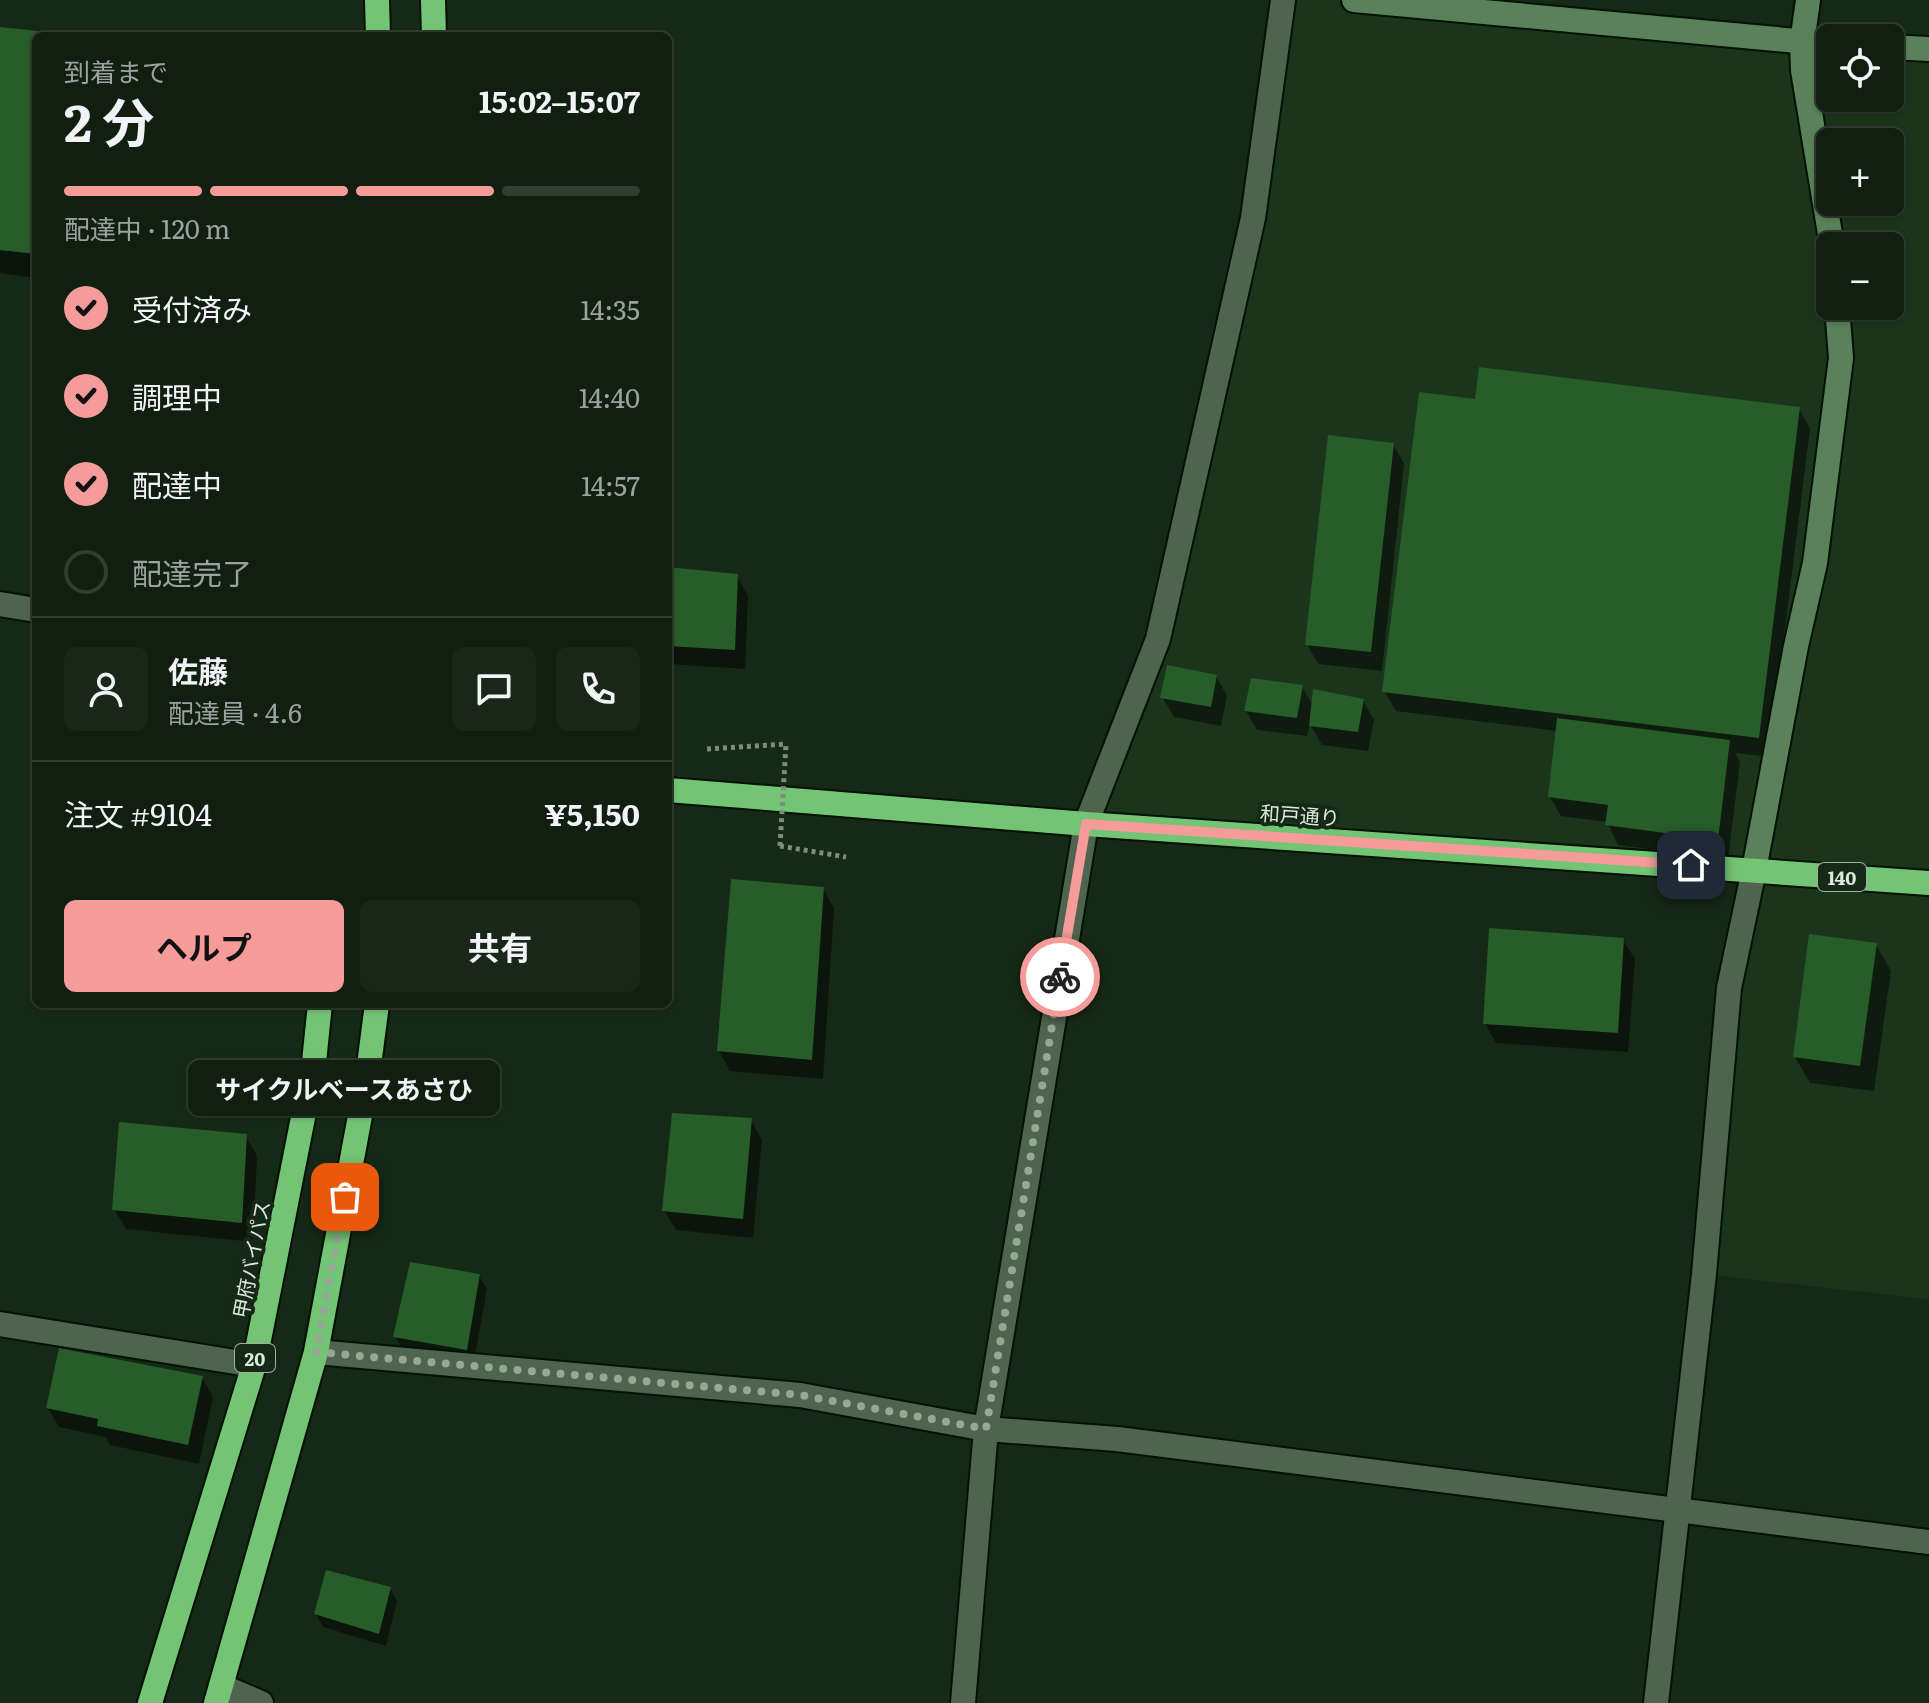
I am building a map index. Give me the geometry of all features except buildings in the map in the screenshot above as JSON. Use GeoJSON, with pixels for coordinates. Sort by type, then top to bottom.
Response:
{"type":"FeatureCollection","features":[{"type":"Feature","properties":{"kind":"highway"},"geometry":{"type":"LineString","coordinates":[[377,0],[378,32]]}},
{"type":"Feature","properties":{"kind":"highway"},"geometry":{"type":"LineString","coordinates":[[433,0],[434,32]]}},
{"type":"Feature","properties":{"kind":"highway","name":"和戸通り"},"geometry":{"type":"LineString","coordinates":[[672,790],[1086,824],[1929,883]]}},
{"type":"Feature","properties":{"kind":"highway","name":"甲府バイパス"},"geometry":{"type":"LineString","coordinates":[[150,1703],[254,1365],[314,1062],[320,1008]]}},
{"type":"Feature","properties":{"kind":"highway"},"geometry":{"type":"LineString","coordinates":[[218,1695],[316,1352],[368,1073],[376,1008]]}},
{"type":"Feature","properties":{"kind":"street"},"geometry":{"type":"LineString","coordinates":[[963,1703],[986,1429],[1086,824],[1158,639],[1253,218],[1283,0]]}},
{"type":"Feature","properties":{"kind":"street"},"geometry":{"type":"LineString","coordinates":[[1354,0],[1816,44]]}},
{"type":"Feature","properties":{"kind":"street"},"geometry":{"type":"LineString","coordinates":[[1808,0],[1802,43],[1803,70],[1830,232]]}},
{"type":"Feature","properties":{"kind":"street"},"geometry":{"type":"LineString","coordinates":[[1904,48],[1929,49]]}},
{"type":"Feature","properties":{"kind":"street"},"geometry":{"type":"LineString","coordinates":[[1656,1703],[1704,1274],[1729,988],[1815,563],[1841,358],[1838,320]]}},
{"type":"Feature","properties":{"kind":"street"},"geometry":{"type":"LineString","coordinates":[[0,604],[32,609]]}},
{"type":"Feature","properties":{"kind":"street"},"geometry":{"type":"LineString","coordinates":[[0,1324],[254,1365]]}},
{"type":"Feature","properties":{"kind":"street"},"geometry":{"type":"LineString","coordinates":[[316,1352],[800,1395],[986,1429],[1117,1439],[1929,1542]]}},
{"type":"Feature","properties":{"kind":"street"},"geometry":{"type":"LineString","coordinates":[[218,1695],[261,1703]]}},
{"type":"Feature","properties":{"kind":"path"},"geometry":{"type":"LineString","coordinates":[[707,749],[786,744],[780,846],[846,857]]}},
{"type":"Feature","properties":{"kind":"shaded area"},"geometry":{"type":"Polygon","coordinates":[[[1283,0],[1353,0],[1816,43],[1816,112],[1904,112],[1904,48],[1929,49],[1929,1299],[1704,1274],[1754,870],[1086,824],[1158,639],[1253,218],[1283,0]]]}},
{"type":"Feature","properties":{"kind":"way so far"},"geometry":{"type":"LineString","coordinates":[[345,1197],[316,1352],[800,1395],[986,1429],[1060,977]]}},
{"type":"Feature","properties":{"kind":"place","name":"サイクルベースあさひ"},"geometry":{"type":"Point","coordinates":[345,1197]}},
{"type":"Feature","properties":{"kind":"route"},"geometry":{"type":"LineString","coordinates":[[1060,977],[1086,824],[1691,865]]}}]}
